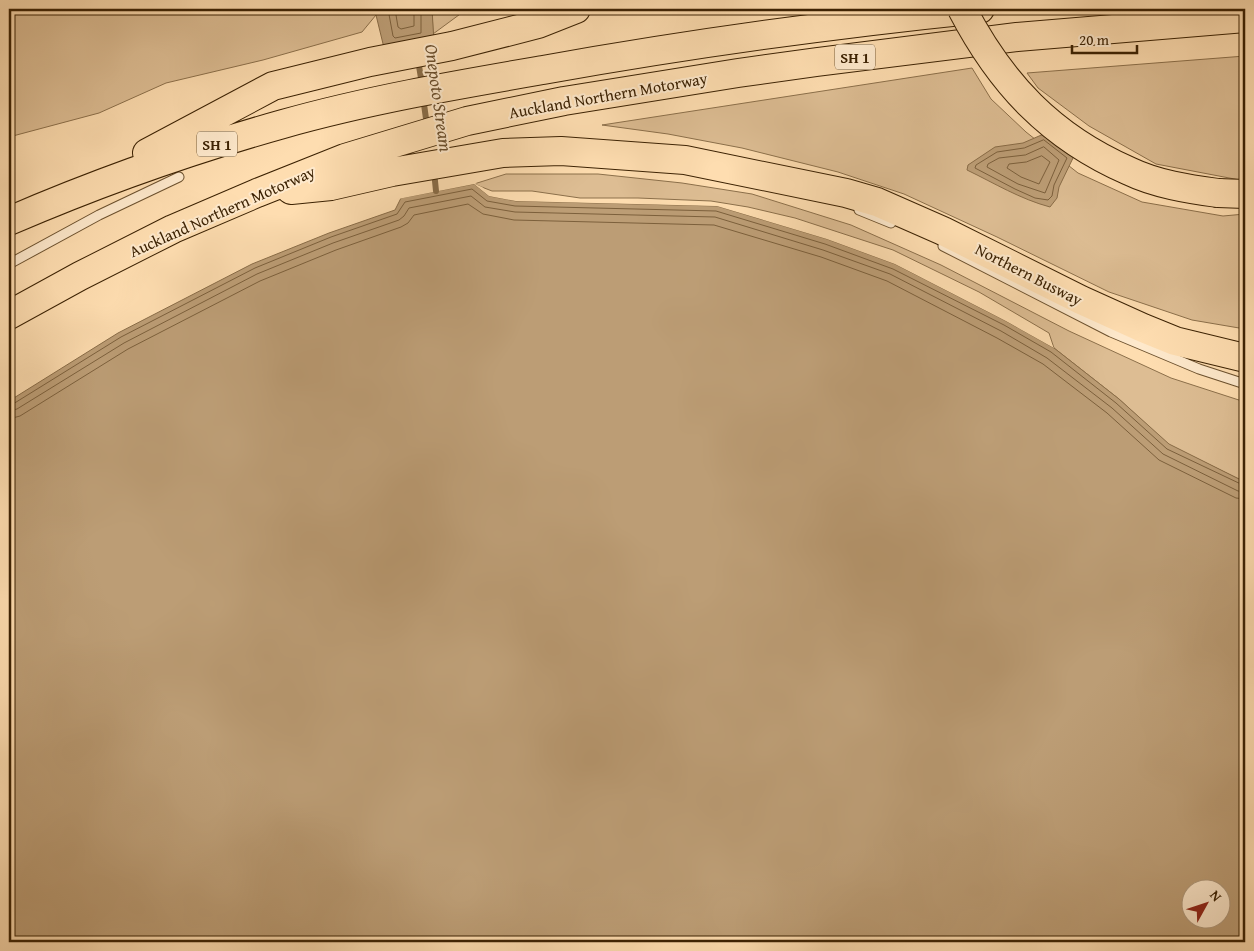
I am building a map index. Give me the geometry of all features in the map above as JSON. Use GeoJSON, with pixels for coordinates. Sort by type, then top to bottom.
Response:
{"type":"FeatureCollection","features":[{"type":"Feature","properties":{"kind":"highway"},"geometry":{"type":"LineString","coordinates":[[59,199],[273,86],[370,62],[452,46],[538,24],[576,9]]}},
{"type":"Feature","properties":{"kind":"highway"},"geometry":{"type":"LineString","coordinates":[[962,9],[993,61],[1016,91],[1030,106],[1086,149],[1129,172],[1179,187],[1218,193],[1245,194]]}},
{"type":"Feature","properties":{"kind":"highway","name":"Auckland Northern Motorway"},"geometry":{"type":"LineString","coordinates":[[9,221],[59,199],[190,153],[283,124],[378,100],[601,60],[829,26],[980,9]]}},
{"type":"Feature","properties":{"kind":"highway","name":"Auckland Northern Motorway"},"geometry":{"type":"LineString","coordinates":[[9,315],[164,233],[345,158],[467,121],[564,100],[827,61],[1017,37],[1245,18]]}},
{"type":"Feature","properties":{"kind":"highway"},"geometry":{"type":"LineString","coordinates":[[257,194],[331,186],[475,156],[503,153],[560,151],[685,160],[846,193],[877,202],[943,230],[1081,300],[1143,328],[1175,341],[1245,358]]}},
{"type":"Feature","properties":{"kind":"lane"},"geometry":{"type":"LineString","coordinates":[[9,264],[99,215],[180,176]]}},
{"type":"Feature","properties":{"kind":"lane"},"geometry":{"type":"LineString","coordinates":[[802,184],[837,201]]}},
{"type":"Feature","properties":{"kind":"lane"},"geometry":{"type":"LineString","coordinates":[[853,207],[898,226]]}},
{"type":"Feature","properties":{"kind":"lane","name":"Northern Busway"},"geometry":{"type":"LineString","coordinates":[[931,241],[1111,332],[1199,369],[1245,384]]}},
{"type":"Feature","properties":{"kind":"shaded area"},"geometry":{"type":"Polygon","coordinates":[[[9,9],[377,9],[376,15],[362,32],[263,60],[166,83],[99,113],[9,137],[9,9]]]}},
{"type":"Feature","properties":{"kind":"shaded area"},"geometry":{"type":"Polygon","coordinates":[[[432,9],[467,9],[433,34],[432,9]]]}},
{"type":"Feature","properties":{"kind":"shaded area"},"geometry":{"type":"Polygon","coordinates":[[[1245,56],[1245,181],[1156,164],[1089,126],[1038,88],[1027,73],[1245,56]]]}},
{"type":"Feature","properties":{"kind":"shaded area"},"geometry":{"type":"Polygon","coordinates":[[[972,68],[991,99],[1026,132],[1078,173],[1142,202],[1223,216],[1245,214],[1245,329],[1192,320],[1109,292],[904,194],[838,172],[742,148],[668,134],[602,125],[972,68]]]}},
{"type":"Feature","properties":{"kind":"shaded area"},"geometry":{"type":"Polygon","coordinates":[[[506,174],[598,174],[682,183],[752,194],[851,225],[941,265],[1069,331],[1171,378],[1245,402],[1245,482],[1169,445],[1119,399],[1054,348],[1049,333],[979,292],[893,250],[795,218],[711,201],[580,198],[532,191],[492,191],[474,184],[506,174]]]}},
{"type":"Feature","properties":{"kind":"water"},"geometry":{"type":"Polygon","coordinates":[[[377,9],[432,9],[434,42],[385,52],[376,15],[377,9]]]}},
{"type":"Feature","properties":{"kind":"water"},"geometry":{"type":"Polygon","coordinates":[[[1046,133],[1074,156],[1059,187],[1057,198],[1050,207],[1018,195],[967,170],[968,165],[995,147],[1023,143],[1046,133]]]}},
{"type":"Feature","properties":{"kind":"water"},"geometry":{"type":"Polygon","coordinates":[[[474,184],[489,196],[516,201],[717,206],[827,239],[895,264],[1054,348],[1119,399],[1169,444],[1245,482],[1245,942],[9,942],[9,401],[118,333],[252,264],[329,233],[395,210],[401,198],[474,184]]]}},
{"type":"Feature","properties":{"kind":"pier"},"geometry":{"type":"Polygon","coordinates":[[[474,181],[477,183],[475,184],[490,194],[516,199],[718,204],[828,237],[896,262],[1008,319],[1054,348],[895,264],[827,239],[717,206],[516,201],[489,196],[474,184],[398,199],[401,195],[474,181]]]}},
{"type":"Feature","properties":{"kind":"waterway","name":"Onepoto Stream"},"geometry":{"type":"LineString","coordinates":[[418,60],[422,84]]}},
{"type":"Feature","properties":{"kind":"waterway","name":"Onepoto Stream"},"geometry":{"type":"LineString","coordinates":[[423,97],[427,126]]}},
{"type":"Feature","properties":{"kind":"waterway","name":"Onepoto Stream"},"geometry":{"type":"LineString","coordinates":[[434,171],[436,191]]}}]}
